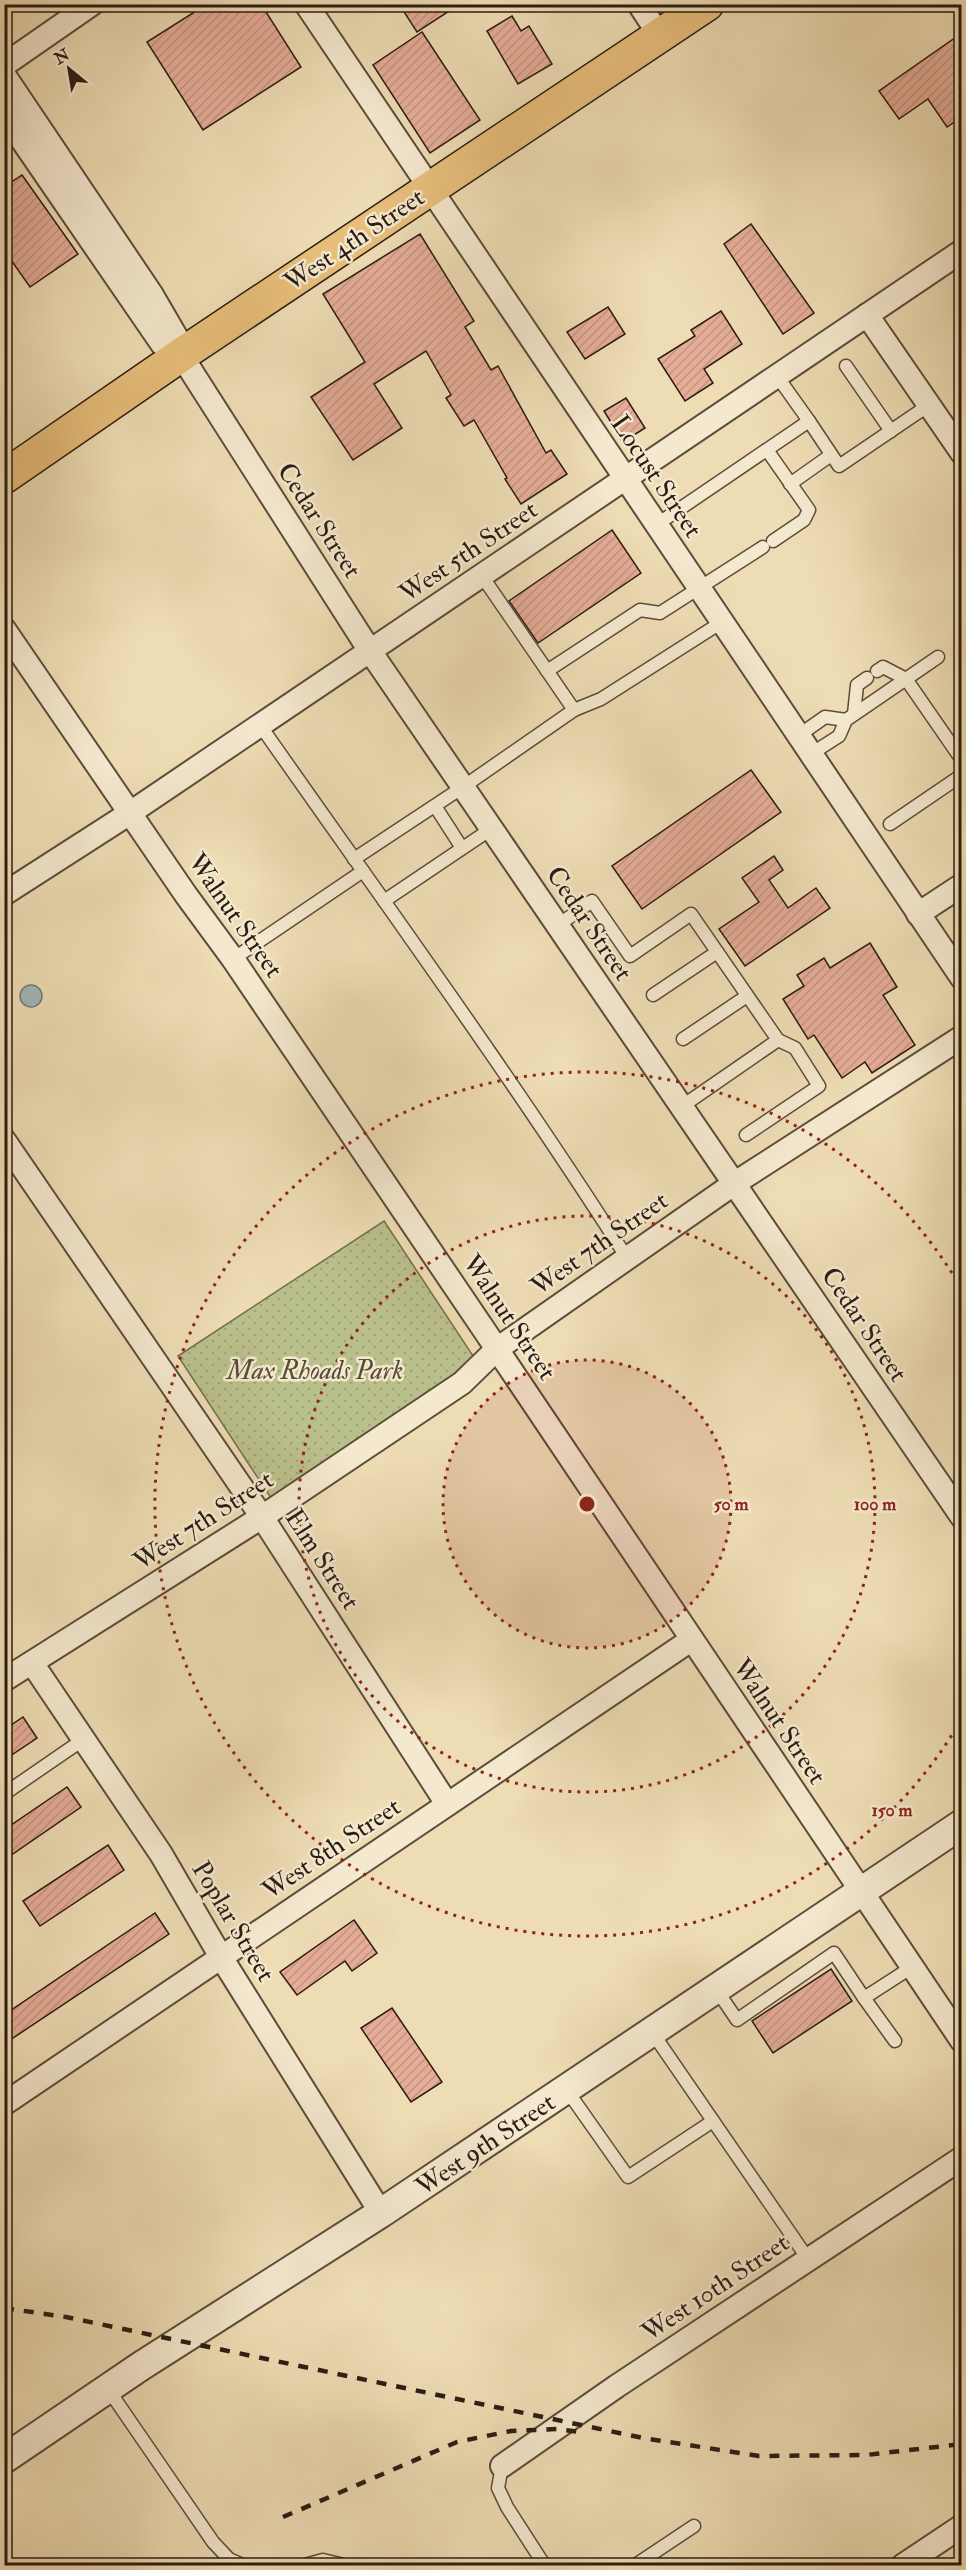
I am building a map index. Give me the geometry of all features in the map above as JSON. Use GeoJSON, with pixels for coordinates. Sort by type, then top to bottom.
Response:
{"type":"FeatureCollection","features":[{"type":"Feature","properties":{"kind":"main road","name":"West 4th Street"},"geometry":{"type":"LineString","coordinates":[[4,477],[181,355],[707,4]]}},
{"type":"Feature","properties":{"kind":"street"},"geometry":{"type":"LineString","coordinates":[[4,65],[92,4]]}},
{"type":"Feature","properties":{"kind":"street","name":"Locust Street"},"geometry":{"type":"LineString","coordinates":[[306,4],[962,978]]}},
{"type":"Feature","properties":{"kind":"street"},"geometry":{"type":"LineString","coordinates":[[639,4],[660,36]]}},
{"type":"Feature","properties":{"kind":"street","name":"Cedar Street"},"geometry":{"type":"LineString","coordinates":[[4,75],[152,295],[177,338],[181,355],[370,651],[962,1517]]}},
{"type":"Feature","properties":{"kind":"street","name":"Cedar Street"},"geometry":{"type":"LineString","coordinates":[[4,114],[162,344],[181,355]]}},
{"type":"Feature","properties":{"kind":"street","name":"West 5th Street"},"geometry":{"type":"LineString","coordinates":[[4,894],[130,813],[961,253]]}},
{"type":"Feature","properties":{"kind":"street"},"geometry":{"type":"LineString","coordinates":[[867,315],[962,453]]}},
{"type":"Feature","properties":{"kind":"street","name":"Walnut Street"},"geometry":{"type":"LineString","coordinates":[[4,629],[233,959],[962,2041]]}},
{"type":"Feature","properties":{"kind":"street"},"geometry":{"type":"LineString","coordinates":[[918,914],[962,885]]}},
{"type":"Feature","properties":{"kind":"street","name":"West 7th Street"},"geometry":{"type":"LineString","coordinates":[[14,1668],[262,1517],[462,1383],[497,1349],[735,1183],[962,1037]]}},
{"type":"Feature","properties":{"kind":"street","name":"Elm Street"},"geometry":{"type":"LineString","coordinates":[[4,1140],[262,1517],[447,1804]]}},
{"type":"Feature","properties":{"kind":"street","name":"West 8th Street"},"geometry":{"type":"LineString","coordinates":[[4,2104],[691,1640]]}},
{"type":"Feature","properties":{"kind":"street","name":"Poplar Street"},"geometry":{"type":"LineString","coordinates":[[14,1668],[84,1739],[161,1854],[221,1957],[381,2213]]}},
{"type":"Feature","properties":{"kind":"street","name":"West 9th Street"},"geometry":{"type":"LineString","coordinates":[[4,2459],[381,2213],[962,1824]]}},
{"type":"Feature","properties":{"kind":"street","name":"West 10th Street"},"geometry":{"type":"LineString","coordinates":[[502,2466],[617,2386],[962,2158]]}},
{"type":"Feature","properties":{"kind":"street"},"geometry":{"type":"LineString","coordinates":[[902,2565],[962,2526]]}},
{"type":"Feature","properties":{"kind":"lane"},"geometry":{"type":"LineString","coordinates":[[846,366],[891,431]]}},
{"type":"Feature","properties":{"kind":"lane"},"geometry":{"type":"LineString","coordinates":[[777,376],[839,466],[929,405]]}},
{"type":"Feature","properties":{"kind":"lane"},"geometry":{"type":"LineString","coordinates":[[656,525],[809,422]]}},
{"type":"Feature","properties":{"kind":"lane"},"geometry":{"type":"LineString","coordinates":[[548,670],[640,610],[660,613],[699,590],[804,520],[809,510],[767,450]]}},
{"type":"Feature","properties":{"kind":"lane"},"geometry":{"type":"LineString","coordinates":[[790,484],[831,455]]}},
{"type":"Feature","properties":{"kind":"lane"},"geometry":{"type":"LineString","coordinates":[[482,576],[574,710]]}},
{"type":"Feature","properties":{"kind":"lane"},"geometry":{"type":"LineString","coordinates":[[354,859],[574,710],[601,699],[722,622]]}},
{"type":"Feature","properties":{"kind":"lane"},"geometry":{"type":"LineString","coordinates":[[804,745],[825,717],[850,717],[938,657]]}},
{"type":"Feature","properties":{"kind":"lane"},"geometry":{"type":"LineString","coordinates":[[804,745],[839,736],[850,717],[857,685],[883,667],[906,680],[962,760]]}},
{"type":"Feature","properties":{"kind":"lane"},"geometry":{"type":"LineString","coordinates":[[260,725],[473,1027],[570,1169],[627,1258]]}},
{"type":"Feature","properties":{"kind":"lane"},"geometry":{"type":"LineString","coordinates":[[890,824],[962,775]]}},
{"type":"Feature","properties":{"kind":"lane"},"geometry":{"type":"LineString","coordinates":[[435,806],[462,848]]}},
{"type":"Feature","properties":{"kind":"lane"},"geometry":{"type":"LineString","coordinates":[[384,901],[491,829]]}},
{"type":"Feature","properties":{"kind":"lane"},"geometry":{"type":"LineString","coordinates":[[233,959],[363,871]]}},
{"type":"Feature","properties":{"kind":"lane"},"geometry":{"type":"LineString","coordinates":[[557,926],[592,902],[630,956],[691,914],[778,1040],[795,1048],[819,1086],[746,1136]]}},
{"type":"Feature","properties":{"kind":"lane"},"geometry":{"type":"LineString","coordinates":[[653,995],[717,952]]}},
{"type":"Feature","properties":{"kind":"lane"},"geometry":{"type":"LineString","coordinates":[[683,1039],[747,996]]}},
{"type":"Feature","properties":{"kind":"lane"},"geometry":{"type":"LineString","coordinates":[[681,1107],[778,1040]]}},
{"type":"Feature","properties":{"kind":"lane"},"geometry":{"type":"LineString","coordinates":[[4,1794],[84,1739]]}},
{"type":"Feature","properties":{"kind":"lane"},"geometry":{"type":"LineString","coordinates":[[716,1989],[737,2020],[834,1953],[895,2041]]}},
{"type":"Feature","properties":{"kind":"lane"},"geometry":{"type":"LineString","coordinates":[[864,1998],[912,1967]]}},
{"type":"Feature","properties":{"kind":"lane"},"geometry":{"type":"LineString","coordinates":[[652,2032],[808,2259]]}},
{"type":"Feature","properties":{"kind":"lane"},"geometry":{"type":"LineString","coordinates":[[566,2090],[628,2177],[713,2121]]}},
{"type":"Feature","properties":{"kind":"lane"},"geometry":{"type":"LineString","coordinates":[[108,2389],[213,2542],[229,2559],[245,2565]]}},
{"type":"Feature","properties":{"kind":"lane"},"geometry":{"type":"LineString","coordinates":[[502,2466],[498,2488],[507,2507],[545,2565]]}},
{"type":"Feature","properties":{"kind":"lane"},"geometry":{"type":"LineString","coordinates":[[634,2565],[694,2526]]}},
{"type":"Feature","properties":{"kind":"lane"},"geometry":{"type":"LineString","coordinates":[[302,2565],[323,2560],[348,2565]]}},
{"type":"Feature","properties":{"kind":"green space","name":"Max Rhoads Park"},"geometry":{"type":"Polygon","coordinates":[[[384,1221],[479,1365],[273,1501],[178,1356],[384,1221]]]}},
{"type":"Feature","properties":{"kind":"water"},"geometry":{"type":"Polygon","coordinates":[[[31,985],[39,988],[42,996],[39,1004],[31,1007],[23,1004],[20,996],[23,988],[31,985]]]}},
{"type":"Feature","properties":{"kind":"building"},"geometry":{"type":"Polygon","coordinates":[[[188,4],[261,4],[301,67],[203,130],[147,42],[193,13],[188,4]]]}},
{"type":"Feature","properties":{"kind":"building"},"geometry":{"type":"Polygon","coordinates":[[[399,4],[460,4],[417,32],[399,4]]]}},
{"type":"Feature","properties":{"kind":"building"},"geometry":{"type":"Polygon","coordinates":[[[512,16],[521,31],[529,26],[552,64],[518,84],[487,31],[512,16]]]}},
{"type":"Feature","properties":{"kind":"building"},"geometry":{"type":"Polygon","coordinates":[[[422,32],[480,120],[430,153],[373,65],[422,32]]]}},
{"type":"Feature","properties":{"kind":"building"},"geometry":{"type":"Polygon","coordinates":[[[962,33],[962,117],[947,127],[928,99],[899,119],[879,91],[962,33]]]}},
{"type":"Feature","properties":{"kind":"building"},"geometry":{"type":"Polygon","coordinates":[[[22,175],[78,254],[30,287],[4,250],[4,187],[22,175]]]}},
{"type":"Feature","properties":{"kind":"building"},"geometry":{"type":"Polygon","coordinates":[[[751,224],[814,313],[783,334],[724,244],[751,224]]]}},
{"type":"Feature","properties":{"kind":"building"},"geometry":{"type":"Polygon","coordinates":[[[420,234],[474,321],[465,327],[491,370],[498,366],[546,453],[551,450],[567,474],[521,504],[474,420],[464,426],[446,398],[451,395],[426,351],[374,384],[402,428],[353,460],[311,397],[365,362],[323,294],[420,234]]]}},
{"type":"Feature","properties":{"kind":"building"},"geometry":{"type":"Polygon","coordinates":[[[608,307],[625,334],[585,359],[567,332],[608,307]]]}},
{"type":"Feature","properties":{"kind":"building"},"geometry":{"type":"Polygon","coordinates":[[[721,311],[742,344],[704,369],[713,383],[685,401],[658,359],[695,336],[691,330],[721,311]]]}},
{"type":"Feature","properties":{"kind":"building"},"geometry":{"type":"Polygon","coordinates":[[[626,398],[645,428],[623,442],[604,411],[626,398]]]}},
{"type":"Feature","properties":{"kind":"building"},"geometry":{"type":"Polygon","coordinates":[[[612,530],[641,573],[538,643],[509,601],[612,530]]]}},
{"type":"Feature","properties":{"kind":"building"},"geometry":{"type":"Polygon","coordinates":[[[751,770],[781,812],[642,909],[612,866],[751,770]]]}},
{"type":"Feature","properties":{"kind":"building"},"geometry":{"type":"Polygon","coordinates":[[[774,856],[783,870],[769,880],[788,908],[816,888],[830,908],[745,966],[719,929],[759,902],[742,878],[774,856]]]}},
{"type":"Feature","properties":{"kind":"building"},"geometry":{"type":"Polygon","coordinates":[[[870,943],[897,987],[883,995],[915,1045],[872,1073],[865,1062],[842,1078],[814,1035],[808,1039],[783,999],[804,986],[797,975],[824,958],[830,968],[870,943]]]}},
{"type":"Feature","properties":{"kind":"building"},"geometry":{"type":"Polygon","coordinates":[[[23,1717],[37,1738],[4,1760],[4,1730],[23,1717]]]}},
{"type":"Feature","properties":{"kind":"building"},"geometry":{"type":"Polygon","coordinates":[[[67,1787],[81,1807],[4,1860],[4,1830],[67,1787]]]}},
{"type":"Feature","properties":{"kind":"building"},"geometry":{"type":"Polygon","coordinates":[[[108,1845],[124,1870],[40,1926],[23,1901],[108,1845]]]}},
{"type":"Feature","properties":{"kind":"building"},"geometry":{"type":"Polygon","coordinates":[[[155,1913],[169,1934],[4,2044],[4,2015],[155,1913]]]}},
{"type":"Feature","properties":{"kind":"building"},"geometry":{"type":"Polygon","coordinates":[[[354,1920],[377,1953],[352,1971],[345,1961],[297,1995],[280,1972],[354,1920]]]}},
{"type":"Feature","properties":{"kind":"building"},"geometry":{"type":"Polygon","coordinates":[[[831,1969],[852,2001],[773,2053],[752,2021],[831,1969]]]}},
{"type":"Feature","properties":{"kind":"building"},"geometry":{"type":"Polygon","coordinates":[[[392,2008],[442,2082],[411,2102],[361,2028],[392,2008]]]}},
{"type":"Feature","properties":{"kind":"railway"},"geometry":{"type":"LineString","coordinates":[[4,2308],[66,2317],[643,2438],[759,2456],[866,2455],[962,2444]]}},
{"type":"Feature","properties":{"kind":"railway"},"geometry":{"type":"LineString","coordinates":[[283,2517],[457,2442],[511,2431],[557,2429],[580,2432]]}}]}
